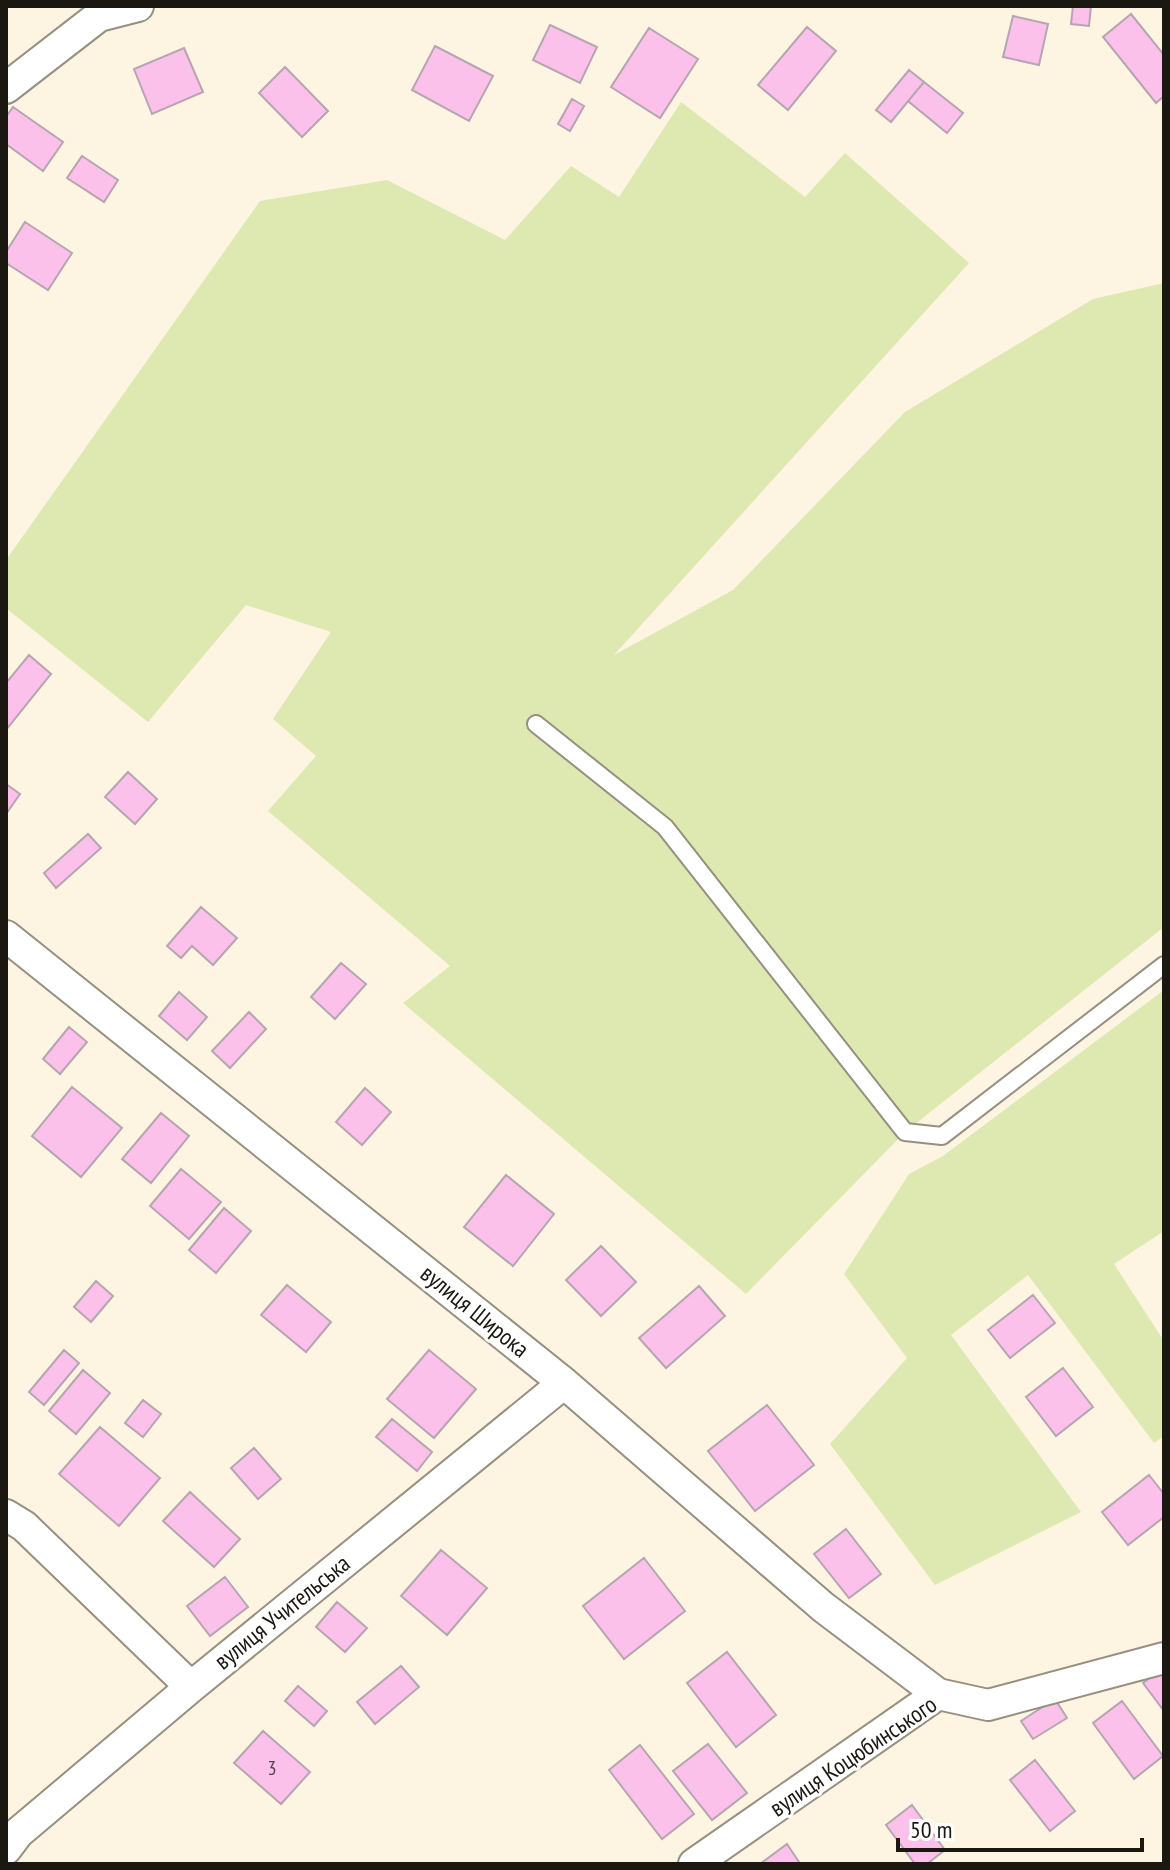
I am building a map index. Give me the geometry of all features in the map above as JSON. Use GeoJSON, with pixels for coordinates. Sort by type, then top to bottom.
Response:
{"type":"FeatureCollection","features":[{"type":"Feature","properties":{"kind":"street"},"geometry":{"type":"LineString","coordinates":[[6,88],[99,16],[138,6]]}},
{"type":"Feature","properties":{"kind":"street","name":"вулиця Широка"},"geometry":{"type":"LineString","coordinates":[[6,936],[564,1383],[823,1607],[938,1694]]}},
{"type":"Feature","properties":{"kind":"street","name":"вулиця Учительська"},"geometry":{"type":"LineString","coordinates":[[6,1849],[18,1833],[191,1687],[564,1383]]}},
{"type":"Feature","properties":{"kind":"street"},"geometry":{"type":"LineString","coordinates":[[6,1515],[24,1526],[191,1687]]}},
{"type":"Feature","properties":{"kind":"street","name":"вулиця Коцюбинського"},"geometry":{"type":"LineString","coordinates":[[694,1864],[938,1694],[988,1705],[1164,1658]]}},
{"type":"Feature","properties":{"kind":"lane"},"geometry":{"type":"LineString","coordinates":[[536,724],[665,827],[905,1132],[942,1136],[1164,965]]}},
{"type":"Feature","properties":{"kind":"green space"},"geometry":{"type":"Polygon","coordinates":[[[681,102],[805,197],[845,153],[969,263],[614,655],[733,590],[905,412],[1093,299],[1164,283],[1164,927],[905,1132],[746,1294],[403,1003],[450,966],[268,811],[316,756],[273,719],[331,632],[246,605],[148,722],[6,608],[6,560],[260,201],[387,180],[505,240],[571,166],[619,197],[681,102]]]}},
{"type":"Feature","properties":{"kind":"green space"},"geometry":{"type":"Polygon","coordinates":[[[1164,990],[1164,1231],[1114,1264],[1164,1341],[1164,1436],[1154,1443],[1028,1275],[951,1335],[1081,1512],[935,1585],[830,1444],[907,1358],[844,1274],[909,1174],[943,1156],[1164,990]]]}},
{"type":"Feature","properties":{"kind":"building"},"geometry":{"type":"Polygon","coordinates":[[[1073,6],[1091,6],[1089,26],[1071,24],[1073,6]]]}},
{"type":"Feature","properties":{"kind":"building"},"geometry":{"type":"Polygon","coordinates":[[[1131,14],[1164,55],[1164,96],[1156,103],[1103,37],[1131,14]]]}},
{"type":"Feature","properties":{"kind":"building"},"geometry":{"type":"Polygon","coordinates":[[[1013,16],[1048,24],[1039,65],[1003,57],[1013,16]]]}},
{"type":"Feature","properties":{"kind":"building"},"geometry":{"type":"Polygon","coordinates":[[[550,25],[597,47],[580,83],[533,60],[550,25]]]}},
{"type":"Feature","properties":{"kind":"building"},"geometry":{"type":"Polygon","coordinates":[[[807,27],[836,51],[788,110],[758,85],[807,27]]]}},
{"type":"Feature","properties":{"kind":"building"},"geometry":{"type":"Polygon","coordinates":[[[649,28],[698,59],[660,118],[611,87],[649,28]]]}},
{"type":"Feature","properties":{"kind":"building"},"geometry":{"type":"Polygon","coordinates":[[[435,46],[493,76],[469,121],[412,90],[435,46]]]}},
{"type":"Feature","properties":{"kind":"building"},"geometry":{"type":"Polygon","coordinates":[[[184,48],[203,92],[152,114],[134,69],[184,48]]]}},
{"type":"Feature","properties":{"kind":"building"},"geometry":{"type":"Polygon","coordinates":[[[285,67],[328,111],[302,137],[259,93],[285,67]]]}},
{"type":"Feature","properties":{"kind":"building"},"geometry":{"type":"Polygon","coordinates":[[[909,70],[924,82],[891,122],[876,110],[909,70]]]}},
{"type":"Feature","properties":{"kind":"building"},"geometry":{"type":"Polygon","coordinates":[[[924,82],[963,113],[947,133],[908,101],[924,82]]]}},
{"type":"Feature","properties":{"kind":"building"},"geometry":{"type":"Polygon","coordinates":[[[572,99],[584,106],[570,131],[558,124],[572,99]]]}},
{"type":"Feature","properties":{"kind":"building"},"geometry":{"type":"Polygon","coordinates":[[[13,107],[63,142],[43,171],[6,144],[6,117],[13,107]]]}},
{"type":"Feature","properties":{"kind":"building"},"geometry":{"type":"Polygon","coordinates":[[[82,156],[118,180],[104,202],[67,178],[82,156]]]}},
{"type":"Feature","properties":{"kind":"building"},"geometry":{"type":"Polygon","coordinates":[[[25,222],[72,253],[48,290],[6,263],[6,252],[25,222]]]}},
{"type":"Feature","properties":{"kind":"building"},"geometry":{"type":"Polygon","coordinates":[[[29,655],[51,674],[6,730],[6,683],[29,655]]]}},
{"type":"Feature","properties":{"kind":"building"},"geometry":{"type":"Polygon","coordinates":[[[128,772],[157,799],[135,824],[105,797],[128,772]]]}},
{"type":"Feature","properties":{"kind":"building"},"geometry":{"type":"Polygon","coordinates":[[[6,784],[20,794],[6,814],[6,784]]]}},
{"type":"Feature","properties":{"kind":"building"},"geometry":{"type":"Polygon","coordinates":[[[88,834],[101,848],[56,888],[44,873],[88,834]]]}},
{"type":"Feature","properties":{"kind":"building"},"geometry":{"type":"Polygon","coordinates":[[[201,907],[237,938],[213,965],[192,946],[181,958],[167,946],[201,907]]]}},
{"type":"Feature","properties":{"kind":"building"},"geometry":{"type":"Polygon","coordinates":[[[341,963],[366,984],[335,1019],[311,997],[341,963]]]}},
{"type":"Feature","properties":{"kind":"building"},"geometry":{"type":"Polygon","coordinates":[[[179,992],[207,1017],[187,1040],[159,1016],[179,992]]]}},
{"type":"Feature","properties":{"kind":"building"},"geometry":{"type":"Polygon","coordinates":[[[249,1012],[266,1029],[230,1068],[212,1051],[249,1012]]]}},
{"type":"Feature","properties":{"kind":"building"},"geometry":{"type":"Polygon","coordinates":[[[69,1027],[87,1042],[60,1074],[43,1059],[69,1027]]]}},
{"type":"Feature","properties":{"kind":"building"},"geometry":{"type":"Polygon","coordinates":[[[72,1087],[122,1128],[81,1177],[32,1136],[72,1087]]]}},
{"type":"Feature","properties":{"kind":"building"},"geometry":{"type":"Polygon","coordinates":[[[365,1088],[391,1112],[362,1145],[336,1122],[365,1088]]]}},
{"type":"Feature","properties":{"kind":"building"},"geometry":{"type":"Polygon","coordinates":[[[161,1113],[189,1136],[151,1183],[122,1159],[161,1113]]]}},
{"type":"Feature","properties":{"kind":"building"},"geometry":{"type":"Polygon","coordinates":[[[181,1169],[221,1202],[189,1239],[150,1206],[181,1169]]]}},
{"type":"Feature","properties":{"kind":"building"},"geometry":{"type":"Polygon","coordinates":[[[506,1175],[554,1214],[513,1266],[464,1227],[506,1175]]]}},
{"type":"Feature","properties":{"kind":"building"},"geometry":{"type":"Polygon","coordinates":[[[224,1208],[251,1231],[216,1273],[189,1250],[224,1208]]]}},
{"type":"Feature","properties":{"kind":"building"},"geometry":{"type":"Polygon","coordinates":[[[601,1246],[636,1282],[601,1316],[566,1280],[601,1246]]]}},
{"type":"Feature","properties":{"kind":"building"},"geometry":{"type":"Polygon","coordinates":[[[96,1281],[113,1296],[91,1322],[74,1307],[96,1281]]]}},
{"type":"Feature","properties":{"kind":"building"},"geometry":{"type":"Polygon","coordinates":[[[287,1285],[331,1322],[306,1352],[261,1315],[287,1285]]]}},
{"type":"Feature","properties":{"kind":"building"},"geometry":{"type":"Polygon","coordinates":[[[699,1286],[725,1316],[666,1368],[639,1338],[699,1286]]]}},
{"type":"Feature","properties":{"kind":"building"},"geometry":{"type":"Polygon","coordinates":[[[1033,1295],[1055,1323],[1010,1358],[988,1330],[1033,1295]]]}},
{"type":"Feature","properties":{"kind":"building"},"geometry":{"type":"Polygon","coordinates":[[[64,1350],[79,1363],[44,1405],[29,1392],[64,1350]]]}},
{"type":"Feature","properties":{"kind":"building"},"geometry":{"type":"Polygon","coordinates":[[[429,1350],[476,1389],[434,1438],[387,1399],[429,1350]]]}},
{"type":"Feature","properties":{"kind":"building"},"geometry":{"type":"Polygon","coordinates":[[[1063,1368],[1093,1407],[1056,1436],[1026,1397],[1063,1368]]]}},
{"type":"Feature","properties":{"kind":"building"},"geometry":{"type":"Polygon","coordinates":[[[83,1370],[110,1393],[76,1434],[49,1411],[83,1370]]]}},
{"type":"Feature","properties":{"kind":"building"},"geometry":{"type":"Polygon","coordinates":[[[143,1400],[161,1414],[143,1437],[125,1423],[143,1400]]]}},
{"type":"Feature","properties":{"kind":"building"},"geometry":{"type":"Polygon","coordinates":[[[767,1405],[814,1465],[755,1511],[708,1451],[767,1405]]]}},
{"type":"Feature","properties":{"kind":"building"},"geometry":{"type":"Polygon","coordinates":[[[392,1419],[432,1452],[417,1471],[376,1437],[392,1419]]]}},
{"type":"Feature","properties":{"kind":"building"},"geometry":{"type":"Polygon","coordinates":[[[100,1427],[160,1478],[119,1526],[59,1474],[100,1427]]]}},
{"type":"Feature","properties":{"kind":"building"},"geometry":{"type":"Polygon","coordinates":[[[254,1448],[281,1479],[258,1499],[231,1468],[254,1448]]]}},
{"type":"Feature","properties":{"kind":"building"},"geometry":{"type":"Polygon","coordinates":[[[1149,1475],[1164,1494],[1164,1517],[1128,1545],[1102,1512],[1149,1475]]]}},
{"type":"Feature","properties":{"kind":"building"},"geometry":{"type":"Polygon","coordinates":[[[190,1492],[240,1539],[214,1567],[163,1521],[190,1492]]]}},
{"type":"Feature","properties":{"kind":"building"},"geometry":{"type":"Polygon","coordinates":[[[846,1529],[881,1574],[849,1598],[814,1554],[846,1529]]]}},
{"type":"Feature","properties":{"kind":"building"},"geometry":{"type":"Polygon","coordinates":[[[441,1550],[487,1588],[447,1635],[401,1596],[441,1550]]]}},
{"type":"Feature","properties":{"kind":"building"},"geometry":{"type":"Polygon","coordinates":[[[644,1558],[685,1611],[624,1659],[583,1606],[644,1558]]]}},
{"type":"Feature","properties":{"kind":"building"},"geometry":{"type":"Polygon","coordinates":[[[225,1577],[248,1607],[210,1636],[187,1606],[225,1577]]]}},
{"type":"Feature","properties":{"kind":"building"},"geometry":{"type":"Polygon","coordinates":[[[337,1602],[367,1628],[345,1652],[316,1627],[337,1602]]]}},
{"type":"Feature","properties":{"kind":"building"},"geometry":{"type":"Polygon","coordinates":[[[727,1652],[776,1715],[736,1747],[687,1683],[727,1652]]]}},
{"type":"Feature","properties":{"kind":"building"},"geometry":{"type":"Polygon","coordinates":[[[401,1666],[419,1687],[375,1724],[357,1702],[401,1666]]]}},
{"type":"Feature","properties":{"kind":"building"},"geometry":{"type":"Polygon","coordinates":[[[1164,1667],[1164,1711],[1143,1683],[1164,1667]]]}},
{"type":"Feature","properties":{"kind":"building"},"geometry":{"type":"Polygon","coordinates":[[[298,1686],[327,1711],[314,1726],[285,1701],[298,1686]]]}},
{"type":"Feature","properties":{"kind":"building"},"geometry":{"type":"Polygon","coordinates":[[[1055,1699],[1067,1718],[1033,1739],[1021,1721],[1055,1699]]]}},
{"type":"Feature","properties":{"kind":"building"},"geometry":{"type":"Polygon","coordinates":[[[1122,1701],[1163,1756],[1134,1779],[1093,1723],[1122,1701]]]}},
{"type":"Feature","properties":{"kind":"building"},"geometry":{"type":"Polygon","coordinates":[[[263,1731],[310,1772],[281,1804],[234,1763],[263,1731]]]}},
{"type":"Feature","properties":{"kind":"building"},"geometry":{"type":"Polygon","coordinates":[[[708,1744],[747,1793],[712,1820],[673,1771],[708,1744]]]}},
{"type":"Feature","properties":{"kind":"building"},"geometry":{"type":"Polygon","coordinates":[[[640,1745],[694,1814],[662,1839],[609,1770],[640,1745]]]}},
{"type":"Feature","properties":{"kind":"building"},"geometry":{"type":"Polygon","coordinates":[[[1035,1760],[1075,1811],[1050,1831],[1010,1780],[1035,1760]]]}},
{"type":"Feature","properties":{"kind":"building"},"geometry":{"type":"Polygon","coordinates":[[[912,1805],[945,1850],[927,1864],[915,1864],[886,1825],[912,1805]]]}},
{"type":"Feature","properties":{"kind":"building"},"geometry":{"type":"Polygon","coordinates":[[[787,1844],[799,1862],[760,1864],[787,1844]]]}}]}
